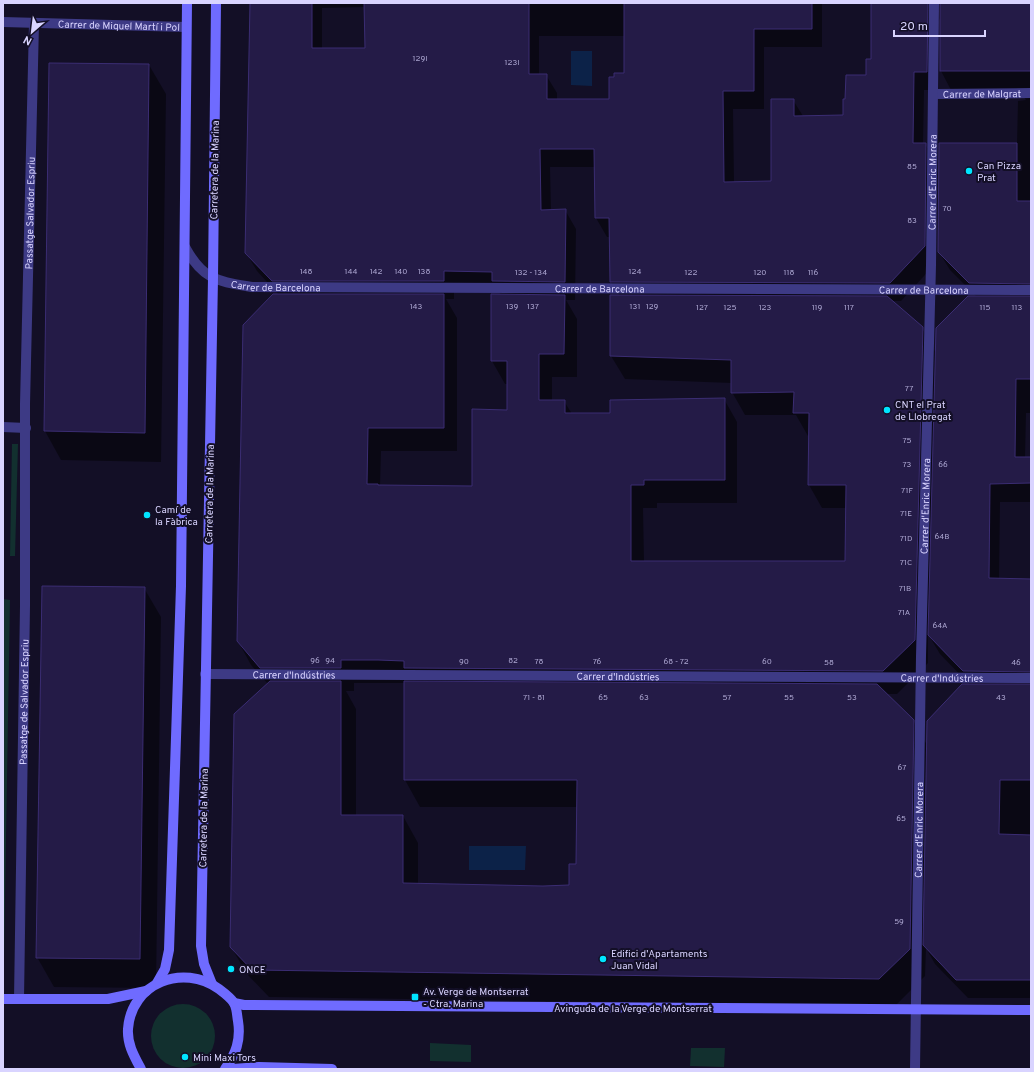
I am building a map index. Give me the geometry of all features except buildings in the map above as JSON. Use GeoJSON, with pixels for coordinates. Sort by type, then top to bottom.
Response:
{"type":"FeatureCollection","features":[{"type":"Feature","properties":{"kind":"street"},"geometry":{"type":"LineString","coordinates":[[157,983],[165,968],[169,950],[181,586],[186,3]]}},
{"type":"Feature","properties":{"kind":"street","name":"Carretera de la Marina"},"geometry":{"type":"LineString","coordinates":[[212,984],[204,964],[200,946],[213,278],[216,3]]}},
{"type":"Feature","properties":{"kind":"street","name":"Carrer d'Enric Morera"},"geometry":{"type":"LineString","coordinates":[[915,1069],[920,677],[930,290],[934,94],[934,3]]}},
{"type":"Feature","properties":{"kind":"street","name":"Carrer de Miquel Martí i Pol"},"geometry":{"type":"LineString","coordinates":[[3,22],[186,27]]}},
{"type":"Feature","properties":{"kind":"street","name":"Passatge Salvador Espriu"},"geometry":{"type":"LineString","coordinates":[[25,404],[34,23]]}},
{"type":"Feature","properties":{"kind":"street","name":"Carrer de Malgrat"},"geometry":{"type":"LineString","coordinates":[[934,94],[1031,93]]}},
{"type":"Feature","properties":{"kind":"street","name":"Carrer de Barcelona"},"geometry":{"type":"LineString","coordinates":[[185,247],[192,261],[202,272],[229,284],[252,287],[1031,290]]}},
{"type":"Feature","properties":{"kind":"street","name":"Passatge de Salvador Espriu"},"geometry":{"type":"LineString","coordinates":[[19,999],[25,606],[25,404]]}},
{"type":"Feature","properties":{"kind":"street"},"geometry":{"type":"LineString","coordinates":[[3,427],[26,428]]}},
{"type":"Feature","properties":{"kind":"street","name":"Carrer d'Indústries"},"geometry":{"type":"LineString","coordinates":[[205,674],[1031,678]]}},
{"type":"Feature","properties":{"kind":"street"},"geometry":{"type":"LineString","coordinates":[[140,1069],[129,1044],[128,1029],[130,1015],[136,1002],[146,991],[157,983],[171,977],[185,976],[212,984],[234,1003],[240,1031],[238,1046],[225,1069]]}},
{"type":"Feature","properties":{"kind":"street"},"geometry":{"type":"LineString","coordinates":[[3,999],[108,999],[146,991]]}},
{"type":"Feature","properties":{"kind":"street","name":"Avinguda de la Verge de Montserrat"},"geometry":{"type":"LineString","coordinates":[[234,1003],[244,1005],[419,1007],[1031,1010]]}},
{"type":"Feature","properties":{"kind":"street"},"geometry":{"type":"LineString","coordinates":[[233,1069],[259,1067],[332,1069]]}},
{"type":"Feature","properties":{"kind":"green space"},"geometry":{"type":"Polygon","coordinates":[[[12,444],[18,444],[15,556],[10,556],[12,444]]]}},
{"type":"Feature","properties":{"kind":"green space"},"geometry":{"type":"Polygon","coordinates":[[[3,599],[10,600],[4,958],[3,957],[3,599]]]}},
{"type":"Feature","properties":{"kind":"green space"},"geometry":{"type":"Polygon","coordinates":[[[177,1004],[189,1004],[206,1013],[213,1024],[215,1036],[213,1048],[206,1059],[189,1068],[177,1068],[165,1063],[156,1054],[151,1042],[151,1030],[156,1018],[165,1009],[177,1004]]]}},
{"type":"Feature","properties":{"kind":"green space"},"geometry":{"type":"Polygon","coordinates":[[[430,1043],[471,1045],[471,1062],[430,1061],[430,1043]]]}},
{"type":"Feature","properties":{"kind":"green space"},"geometry":{"type":"Polygon","coordinates":[[[691,1048],[725,1048],[724,1067],[690,1066],[691,1048]]]}},
{"type":"Feature","properties":{"kind":"water"},"geometry":{"type":"Polygon","coordinates":[[[571,51],[592,51],[592,86],[571,85],[571,51]]]}},
{"type":"Feature","properties":{"kind":"water"},"geometry":{"type":"Polygon","coordinates":[[[469,846],[526,846],[525,870],[469,870],[469,846]]]}},
{"type":"Feature","properties":{"kind":"place","name":"Can Pizza Prat"},"geometry":{"type":"Point","coordinates":[969,171]}},
{"type":"Feature","properties":{"kind":"place","name":"CNT el Prat de Llobregat"},"geometry":{"type":"Point","coordinates":[887,410]}},
{"type":"Feature","properties":{"kind":"place","name":"Camí de la Fàbrica"},"geometry":{"type":"Point","coordinates":[147,515]}},
{"type":"Feature","properties":{"kind":"place","name":"Edifici d'Apartaments Juan Vidal"},"geometry":{"type":"Point","coordinates":[603,959]}},
{"type":"Feature","properties":{"kind":"place","name":"ONCE"},"geometry":{"type":"Point","coordinates":[231,969]}},
{"type":"Feature","properties":{"kind":"place","name":"Av. Verge de Montserrat - Ctra. Marina"},"geometry":{"type":"Point","coordinates":[415,997]}},
{"type":"Feature","properties":{"kind":"place","name":"Mini Maxi Tors"},"geometry":{"type":"Point","coordinates":[185,1057]}}]}
